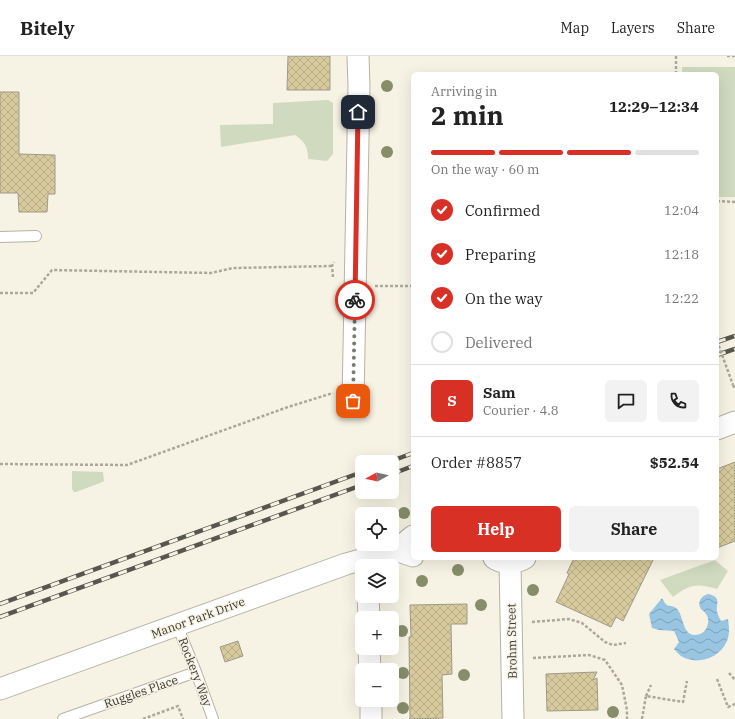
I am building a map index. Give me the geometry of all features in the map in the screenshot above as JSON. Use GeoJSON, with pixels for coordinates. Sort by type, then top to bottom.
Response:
{"type":"FeatureCollection","features":[{"type":"Feature","properties":{"kind":"street"},"geometry":{"type":"LineString","coordinates":[[345,396],[346,261],[359,86],[358,56]]}},
{"type":"Feature","properties":{"kind":"street"},"geometry":{"type":"LineString","coordinates":[[719,428],[735,422]]}},
{"type":"Feature","properties":{"kind":"street","name":"Manor Park Drive"},"geometry":{"type":"LineString","coordinates":[[380,559],[405,553],[411,540]]}},
{"type":"Feature","properties":{"kind":"street","name":"Brohm Street"},"geometry":{"type":"LineString","coordinates":[[509,560],[514,719]]}},
{"type":"Feature","properties":{"kind":"street","name":"Manor Park Drive"},"geometry":{"type":"LineString","coordinates":[[0,689],[339,567],[355,564]]}},
{"type":"Feature","properties":{"kind":"street"},"geometry":{"type":"LineString","coordinates":[[370,707],[371,719]]}},
{"type":"Feature","properties":{"kind":"lane"},"geometry":{"type":"LineString","coordinates":[[0,237],[36,236]]}},
{"type":"Feature","properties":{"kind":"lane","name":"Rockery Way"},"geometry":{"type":"LineString","coordinates":[[177,626],[213,719]]}},
{"type":"Feature","properties":{"kind":"lane","name":"Ruggles Place"},"geometry":{"type":"LineString","coordinates":[[64,719],[196,672]]}},
{"type":"Feature","properties":{"kind":"path"},"geometry":{"type":"LineString","coordinates":[[676,56],[676,72]]}},
{"type":"Feature","properties":{"kind":"path"},"geometry":{"type":"LineString","coordinates":[[727,56],[735,56]]}},
{"type":"Feature","properties":{"kind":"path"},"geometry":{"type":"LineString","coordinates":[[719,201],[735,202]]}},
{"type":"Feature","properties":{"kind":"path"},"geometry":{"type":"LineString","coordinates":[[0,293],[33,293],[52,270],[211,273],[233,268],[332,266],[346,261]]}},
{"type":"Feature","properties":{"kind":"path"},"geometry":{"type":"LineString","coordinates":[[332,266],[346,261]]}},
{"type":"Feature","properties":{"kind":"path"},"geometry":{"type":"LineString","coordinates":[[332,266],[333,278]]}},
{"type":"Feature","properties":{"kind":"path"},"geometry":{"type":"LineString","coordinates":[[374,286],[411,286]]}},
{"type":"Feature","properties":{"kind":"path"},"geometry":{"type":"LineString","coordinates":[[719,346],[735,389]]}},
{"type":"Feature","properties":{"kind":"path"},"geometry":{"type":"LineString","coordinates":[[0,464],[127,465],[288,407],[345,396]]}},
{"type":"Feature","properties":{"kind":"path"},"geometry":{"type":"LineString","coordinates":[[512,623],[569,619],[582,623],[605,642],[613,645],[626,643]]}},
{"type":"Feature","properties":{"kind":"path"},"geometry":{"type":"LineString","coordinates":[[512,659],[589,655],[605,660],[622,685],[627,710],[627,719]]}},
{"type":"Feature","properties":{"kind":"path"},"geometry":{"type":"LineString","coordinates":[[729,673],[735,680]]}},
{"type":"Feature","properties":{"kind":"path"},"geometry":{"type":"LineString","coordinates":[[717,679],[728,708],[735,704]]}},
{"type":"Feature","properties":{"kind":"path"},"geometry":{"type":"LineString","coordinates":[[646,696],[683,702],[687,681]]}},
{"type":"Feature","properties":{"kind":"path"},"geometry":{"type":"LineString","coordinates":[[642,719],[646,696],[651,685]]}},
{"type":"Feature","properties":{"kind":"path"},"geometry":{"type":"LineString","coordinates":[[143,719],[178,706],[183,719]]}},
{"type":"Feature","properties":{"kind":"green space"},"geometry":{"type":"Polygon","coordinates":[[[682,67],[735,67],[735,197],[719,197],[719,72],[682,72],[682,67]]]}},
{"type":"Feature","properties":{"kind":"green space"},"geometry":{"type":"Polygon","coordinates":[[[328,100],[333,103],[333,154],[327,161],[308,159],[305,145],[295,135],[221,147],[220,125],[273,124],[273,103],[328,100]]]}},
{"type":"Feature","properties":{"kind":"green space"},"geometry":{"type":"Polygon","coordinates":[[[72,471],[103,472],[104,481],[74,492],[72,489],[72,471]]]}},
{"type":"Feature","properties":{"kind":"green space"},"geometry":{"type":"Polygon","coordinates":[[[715,560],[728,571],[717,589],[699,585],[684,589],[673,597],[660,580],[715,560]]]}},
{"type":"Feature","properties":{"kind":"water"},"geometry":{"type":"Polygon","coordinates":[[[708,594],[717,599],[717,612],[721,621],[728,619],[728,638],[724,647],[714,656],[701,660],[687,659],[674,649],[679,642],[674,631],[652,628],[649,614],[662,598],[667,605],[676,608],[679,611],[686,630],[694,635],[700,634],[705,631],[708,619],[706,613],[700,607],[699,602],[703,596],[708,594]]]}},
{"type":"Feature","properties":{"kind":"building"},"geometry":{"type":"Polygon","coordinates":[[[288,56],[330,56],[330,90],[287,90],[288,56]]]}},
{"type":"Feature","properties":{"kind":"building"},"geometry":{"type":"Polygon","coordinates":[[[0,92],[19,92],[19,154],[55,155],[55,194],[48,194],[47,212],[19,212],[18,193],[0,193],[0,92]]]}},
{"type":"Feature","properties":{"kind":"building"},"geometry":{"type":"Polygon","coordinates":[[[735,462],[735,541],[719,547],[719,468],[735,462]]]}},
{"type":"Feature","properties":{"kind":"building"},"geometry":{"type":"Polygon","coordinates":[[[573,560],[653,560],[623,621],[616,617],[611,627],[556,602],[569,574],[567,573],[573,560]]]}},
{"type":"Feature","properties":{"kind":"building"},"geometry":{"type":"Polygon","coordinates":[[[467,604],[467,624],[451,624],[452,674],[442,675],[443,718],[410,719],[410,605],[467,604]]]}},
{"type":"Feature","properties":{"kind":"building"},"geometry":{"type":"Polygon","coordinates":[[[238,641],[243,656],[225,662],[220,647],[238,641]]]}},
{"type":"Feature","properties":{"kind":"building"},"geometry":{"type":"Polygon","coordinates":[[[597,672],[593,680],[597,678],[598,710],[547,711],[546,674],[597,672]]]}},
{"type":"Feature","properties":{"kind":"railway"},"geometry":{"type":"LineString","coordinates":[[719,341],[735,336]]}},
{"type":"Feature","properties":{"kind":"railway"},"geometry":{"type":"LineString","coordinates":[[719,354],[735,349]]}},
{"type":"Feature","properties":{"kind":"railway"},"geometry":{"type":"LineString","coordinates":[[399,458],[411,454]]}},
{"type":"Feature","properties":{"kind":"railway"},"geometry":{"type":"LineString","coordinates":[[399,471],[411,467]]}},
{"type":"Feature","properties":{"kind":"railway"},"geometry":{"type":"LineString","coordinates":[[0,604],[355,475]]}},
{"type":"Feature","properties":{"kind":"railway"},"geometry":{"type":"LineString","coordinates":[[0,617],[355,488]]}},
{"type":"Feature","properties":{"kind":"way so far"},"geometry":{"type":"LineString","coordinates":[[353,401],[355,300]]}},
{"type":"Feature","properties":{"kind":"route"},"geometry":{"type":"LineString","coordinates":[[355,300],[358,112]]}}]}
